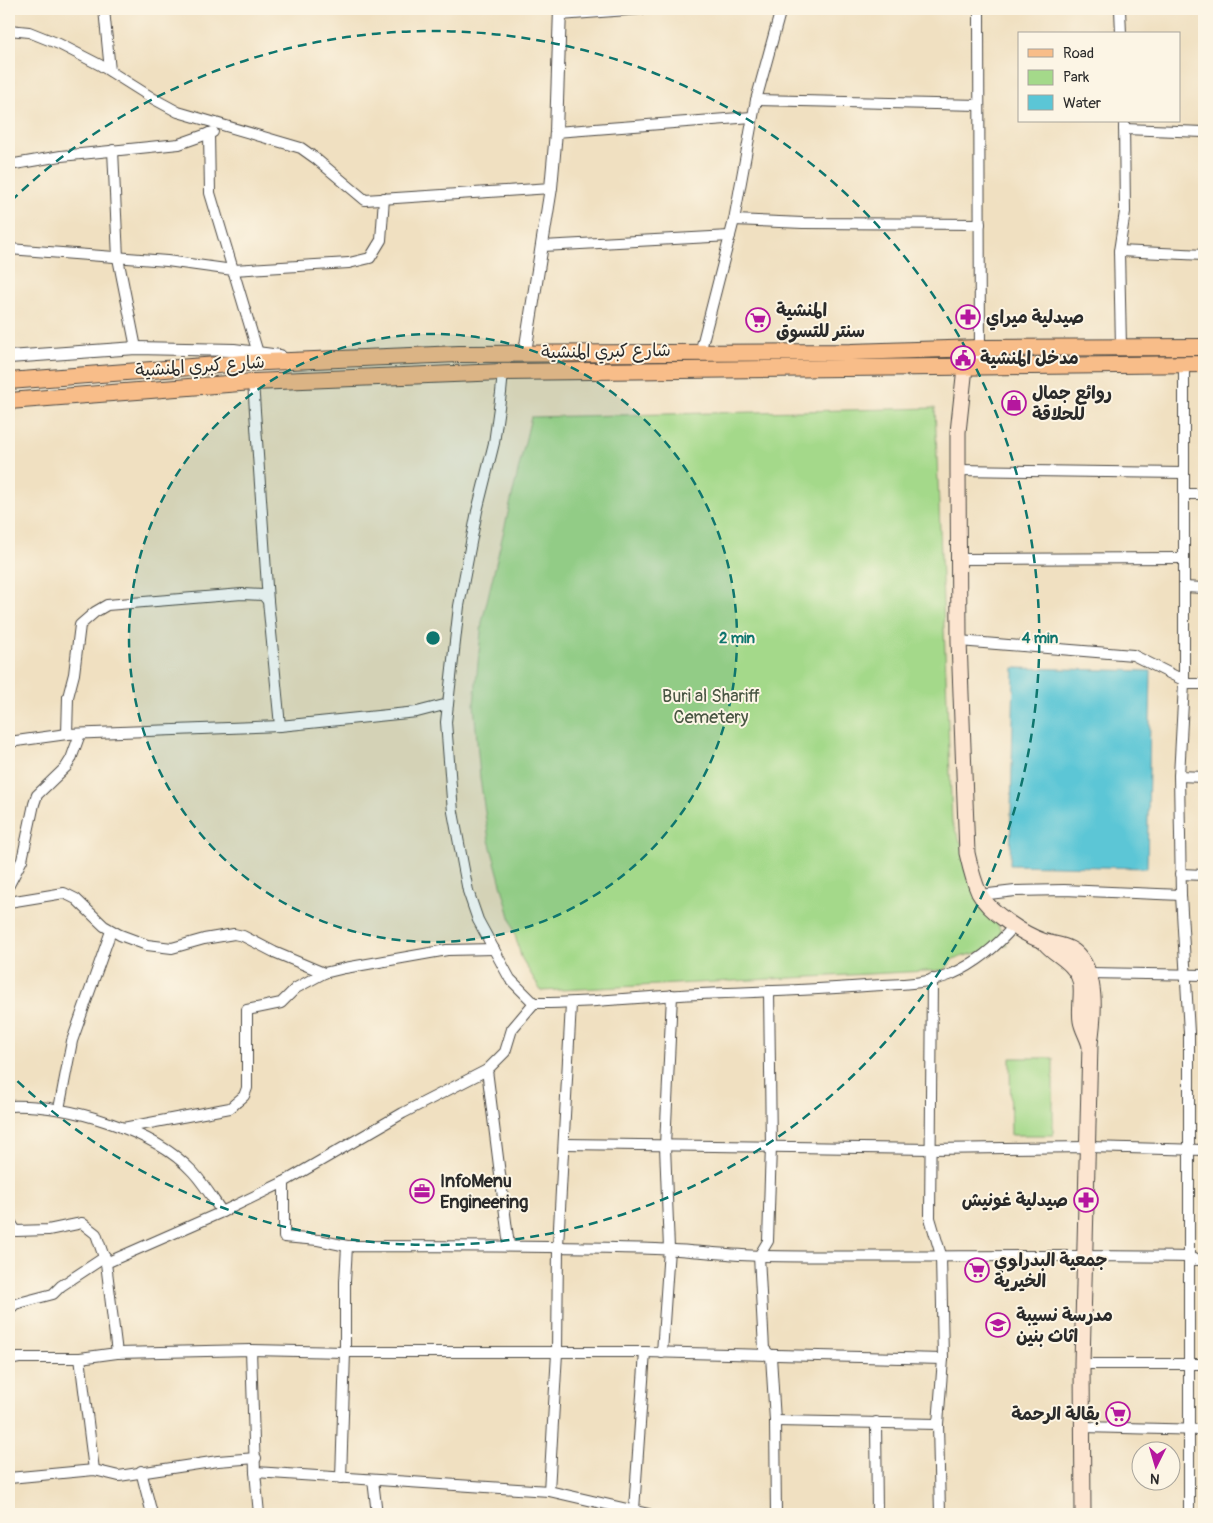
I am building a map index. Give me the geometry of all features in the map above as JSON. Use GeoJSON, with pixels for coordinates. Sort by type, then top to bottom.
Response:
{"type":"FeatureCollection","features":[{"type":"Feature","properties":{"kind":"main road","name":"شارع كبري المنشية"},"geometry":{"type":"LineString","coordinates":[[9,381],[308,359],[525,352],[700,353],[1204,346]]}},
{"type":"Feature","properties":{"kind":"main road"},"geometry":{"type":"LineString","coordinates":[[973,349],[973,368],[958,432],[959,641],[967,853],[980,895],[995,912],[1014,926],[1077,954],[1089,973],[1092,985],[1082,1364],[1083,1514]]}},
{"type":"Feature","properties":{"kind":"main road","name":"شارع كبري المنشية"},"geometry":{"type":"LineString","coordinates":[[9,401],[253,382],[503,372],[1204,364]]}},
{"type":"Feature","properties":{"kind":"main road"},"geometry":{"type":"LineString","coordinates":[[1042,940],[1050,950],[1070,965],[1080,979],[1082,993],[1081,1022],[1090,1044]]}},
{"type":"Feature","properties":{"kind":"street"},"geometry":{"type":"LineString","coordinates":[[104,9],[110,71]]}},
{"type":"Feature","properties":{"kind":"street"},"geometry":{"type":"LineString","coordinates":[[525,352],[551,188],[556,132],[560,12],[641,9]]}},
{"type":"Feature","properties":{"kind":"street"},"geometry":{"type":"LineString","coordinates":[[700,353],[734,220],[756,100],[781,9]]}},
{"type":"Feature","properties":{"kind":"street"},"geometry":{"type":"LineString","coordinates":[[973,349],[980,224],[979,9]]}},
{"type":"Feature","properties":{"kind":"street"},"geometry":{"type":"LineString","coordinates":[[1120,9],[1121,32]]}},
{"type":"Feature","properties":{"kind":"street"},"geometry":{"type":"LineString","coordinates":[[9,30],[29,32],[59,44],[110,71],[154,100],[178,112],[300,148],[315,158],[365,200],[384,198],[405,199],[551,188]]}},
{"type":"Feature","properties":{"kind":"street"},"geometry":{"type":"LineString","coordinates":[[756,100],[979,105]]}},
{"type":"Feature","properties":{"kind":"street"},"geometry":{"type":"LineString","coordinates":[[556,132],[752,117]]}},
{"type":"Feature","properties":{"kind":"street"},"geometry":{"type":"LineString","coordinates":[[1121,347],[1118,251],[1125,212],[1124,125],[1204,132]]}},
{"type":"Feature","properties":{"kind":"street"},"geometry":{"type":"LineString","coordinates":[[9,165],[61,156],[178,144],[229,127]]}},
{"type":"Feature","properties":{"kind":"street"},"geometry":{"type":"LineString","coordinates":[[209,133],[210,193],[258,353]]}},
{"type":"Feature","properties":{"kind":"street"},"geometry":{"type":"LineString","coordinates":[[112,150],[118,258],[136,348]]}},
{"type":"Feature","properties":{"kind":"street"},"geometry":{"type":"LineString","coordinates":[[9,249],[167,261],[233,270],[349,263],[370,258],[381,240],[384,198]]}},
{"type":"Feature","properties":{"kind":"street"},"geometry":{"type":"LineString","coordinates":[[734,220],[803,223],[980,224]]}},
{"type":"Feature","properties":{"kind":"street"},"geometry":{"type":"LineString","coordinates":[[543,246],[730,236]]}},
{"type":"Feature","properties":{"kind":"street"},"geometry":{"type":"LineString","coordinates":[[1118,251],[1204,255]]}},
{"type":"Feature","properties":{"kind":"street"},"geometry":{"type":"LineString","coordinates":[[9,357],[136,348],[234,350],[308,359]]}},
{"type":"Feature","properties":{"kind":"street"},"geometry":{"type":"LineString","coordinates":[[1184,364],[1183,682],[1179,776],[1180,895],[1189,1033],[1189,1514]]}},
{"type":"Feature","properties":{"kind":"street"},"geometry":{"type":"LineString","coordinates":[[503,372],[502,393],[494,443],[477,511],[459,606],[446,722],[455,820],[468,891],[478,920],[510,979],[534,1003],[571,1004],[672,995],[923,982],[952,974],[990,951],[999,944],[1014,926]]}},
{"type":"Feature","properties":{"kind":"street"},"geometry":{"type":"LineString","coordinates":[[253,382],[268,601],[280,726]]}},
{"type":"Feature","properties":{"kind":"street"},"geometry":{"type":"LineString","coordinates":[[958,470],[1184,473]]}},
{"type":"Feature","properties":{"kind":"street"},"geometry":{"type":"LineString","coordinates":[[1185,494],[1204,494]]}},
{"type":"Feature","properties":{"kind":"street"},"geometry":{"type":"LineString","coordinates":[[959,558],[1184,558]]}},
{"type":"Feature","properties":{"kind":"street"},"geometry":{"type":"LineString","coordinates":[[1184,587],[1204,588]]}},
{"type":"Feature","properties":{"kind":"street"},"geometry":{"type":"LineString","coordinates":[[67,734],[68,697],[74,674],[80,625],[95,612],[107,605],[242,594],[264,595],[268,601]]}},
{"type":"Feature","properties":{"kind":"street"},"geometry":{"type":"LineString","coordinates":[[959,641],[1133,655],[1183,682],[1204,684]]}},
{"type":"Feature","properties":{"kind":"street"},"geometry":{"type":"LineString","coordinates":[[9,742],[67,734],[280,726],[417,712],[448,704]]}},
{"type":"Feature","properties":{"kind":"street"},"geometry":{"type":"LineString","coordinates":[[9,885],[22,860],[37,795],[66,767],[80,734]]}},
{"type":"Feature","properties":{"kind":"street"},"geometry":{"type":"LineString","coordinates":[[1179,776],[1204,777]]}},
{"type":"Feature","properties":{"kind":"street"},"geometry":{"type":"LineString","coordinates":[[1180,874],[1204,875]]}},
{"type":"Feature","properties":{"kind":"street"},"geometry":{"type":"LineString","coordinates":[[980,895],[1015,891],[1064,890],[1180,895]]}},
{"type":"Feature","properties":{"kind":"street"},"geometry":{"type":"LineString","coordinates":[[9,902],[64,894],[76,899],[92,916],[111,931],[147,945],[172,948],[204,939],[234,934],[243,936],[274,952],[324,973]]}},
{"type":"Feature","properties":{"kind":"street"},"geometry":{"type":"LineString","coordinates":[[59,1109],[72,1040],[111,931]]}},
{"type":"Feature","properties":{"kind":"street"},"geometry":{"type":"LineString","coordinates":[[124,1128],[230,1108],[244,1096],[247,1088],[247,1010],[281,1003],[296,988],[324,973],[447,950],[494,949]]}},
{"type":"Feature","properties":{"kind":"street"},"geometry":{"type":"LineString","coordinates":[[1089,973],[1204,975]]}},
{"type":"Feature","properties":{"kind":"street"},"geometry":{"type":"LineString","coordinates":[[932,979],[930,1218],[941,1255],[943,1359],[938,1424],[940,1514]]}},
{"type":"Feature","properties":{"kind":"street"},"geometry":{"type":"LineString","coordinates":[[769,991],[771,1146],[768,1241],[759,1256],[764,1349],[771,1356],[775,1421],[776,1514]]}},
{"type":"Feature","properties":{"kind":"street"},"geometry":{"type":"LineString","coordinates":[[662,1353],[670,1249],[665,1146],[672,995]]}},
{"type":"Feature","properties":{"kind":"street"},"geometry":{"type":"LineString","coordinates":[[9,1310],[15,1304],[53,1294],[61,1286],[105,1260],[222,1212],[284,1182],[403,1113],[487,1070],[505,1052],[512,1029],[534,1003]]}},
{"type":"Feature","properties":{"kind":"street"},"geometry":{"type":"LineString","coordinates":[[549,1491],[557,1353],[558,1246],[571,1004]]}},
{"type":"Feature","properties":{"kind":"street"},"geometry":{"type":"LineString","coordinates":[[487,1070],[509,1246]]}},
{"type":"Feature","properties":{"kind":"street"},"geometry":{"type":"LineString","coordinates":[[9,1106],[38,1106],[59,1109],[124,1128],[141,1136],[179,1160],[192,1172],[222,1212]]}},
{"type":"Feature","properties":{"kind":"street"},"geometry":{"type":"LineString","coordinates":[[564,1144],[931,1149],[1088,1148],[1204,1150]]}},
{"type":"Feature","properties":{"kind":"street"},"geometry":{"type":"LineString","coordinates":[[284,1182],[284,1237],[318,1240],[347,1246],[558,1246],[670,1249],[759,1256],[941,1255],[1016,1257],[1084,1255],[1188,1257],[1204,1260]]}},
{"type":"Feature","properties":{"kind":"street"},"geometry":{"type":"LineString","coordinates":[[9,1220],[16,1231],[48,1230],[82,1223],[96,1234],[105,1260],[117,1353]]}},
{"type":"Feature","properties":{"kind":"street"},"geometry":{"type":"LineString","coordinates":[[341,1478],[347,1246]]}},
{"type":"Feature","properties":{"kind":"street"},"geometry":{"type":"LineString","coordinates":[[9,1360],[18,1358],[80,1358],[117,1353],[251,1350],[345,1352],[645,1352],[943,1359]]}},
{"type":"Feature","properties":{"kind":"street"},"geometry":{"type":"LineString","coordinates":[[251,1350],[255,1472],[259,1514]]}},
{"type":"Feature","properties":{"kind":"street"},"geometry":{"type":"LineString","coordinates":[[633,1512],[645,1352]]}},
{"type":"Feature","properties":{"kind":"street"},"geometry":{"type":"LineString","coordinates":[[80,1358],[94,1470]]}},
{"type":"Feature","properties":{"kind":"street"},"geometry":{"type":"LineString","coordinates":[[1082,1364],[1204,1364]]}},
{"type":"Feature","properties":{"kind":"street"},"geometry":{"type":"LineString","coordinates":[[775,1421],[938,1424]]}},
{"type":"Feature","properties":{"kind":"street"},"geometry":{"type":"LineString","coordinates":[[876,1422],[877,1514]]}},
{"type":"Feature","properties":{"kind":"street"},"geometry":{"type":"LineString","coordinates":[[1083,1427],[1204,1430]]}},
{"type":"Feature","properties":{"kind":"street"},"geometry":{"type":"LineString","coordinates":[[9,1478],[94,1470],[119,1476],[218,1461],[256,1458]]}},
{"type":"Feature","properties":{"kind":"street"},"geometry":{"type":"LineString","coordinates":[[142,1471],[152,1514]]}},
{"type":"Feature","properties":{"kind":"street"},"geometry":{"type":"LineString","coordinates":[[255,1472],[549,1491],[633,1512],[650,1514]]}},
{"type":"Feature","properties":{"kind":"street"},"geometry":{"type":"LineString","coordinates":[[373,1480],[377,1514]]}},
{"type":"Feature","properties":{"kind":"green space","name":"Buri al Shariff Cemetery"},"geometry":{"type":"Polygon","coordinates":[[[935,408],[952,823],[1007,945],[953,959],[945,970],[541,991],[521,957],[489,840],[480,778],[474,704],[482,622],[531,417],[935,408]]]}},
{"type":"Feature","properties":{"kind":"green space"},"geometry":{"type":"Polygon","coordinates":[[[1010,1058],[1053,1058],[1053,1135],[1011,1135],[1010,1058]]]}},
{"type":"Feature","properties":{"kind":"water"},"geometry":{"type":"Polygon","coordinates":[[[1014,668],[1151,671],[1147,868],[1010,865],[1014,668]]]}},
{"type":"Feature","properties":{"kind":"place","name":"صيدلية ميراي"},"geometry":{"type":"Point","coordinates":[968,317]}},
{"type":"Feature","properties":{"kind":"place","name":"المنشية سنتر للتسوق"},"geometry":{"type":"Point","coordinates":[758,320]}},
{"type":"Feature","properties":{"kind":"place","name":"مدخل المنشية"},"geometry":{"type":"Point","coordinates":[963,358]}},
{"type":"Feature","properties":{"kind":"place","name":"روائع جمال للحلاقة"},"geometry":{"type":"Point","coordinates":[1014,403]}},
{"type":"Feature","properties":{"kind":"place","name":"InfoMenu Engineering"},"geometry":{"type":"Point","coordinates":[422,1191]}},
{"type":"Feature","properties":{"kind":"place","name":"صيدلية غونيش"},"geometry":{"type":"Point","coordinates":[1086,1200]}},
{"type":"Feature","properties":{"kind":"place","name":"جمعية البدراوي الخيرية"},"geometry":{"type":"Point","coordinates":[977,1270]}},
{"type":"Feature","properties":{"kind":"place","name":"مدرسة نسيبة اثاث بنين"},"geometry":{"type":"Point","coordinates":[998,1325]}},
{"type":"Feature","properties":{"kind":"place","name":"بقالة الرحمة"},"geometry":{"type":"Point","coordinates":[1118,1414]}}]}
